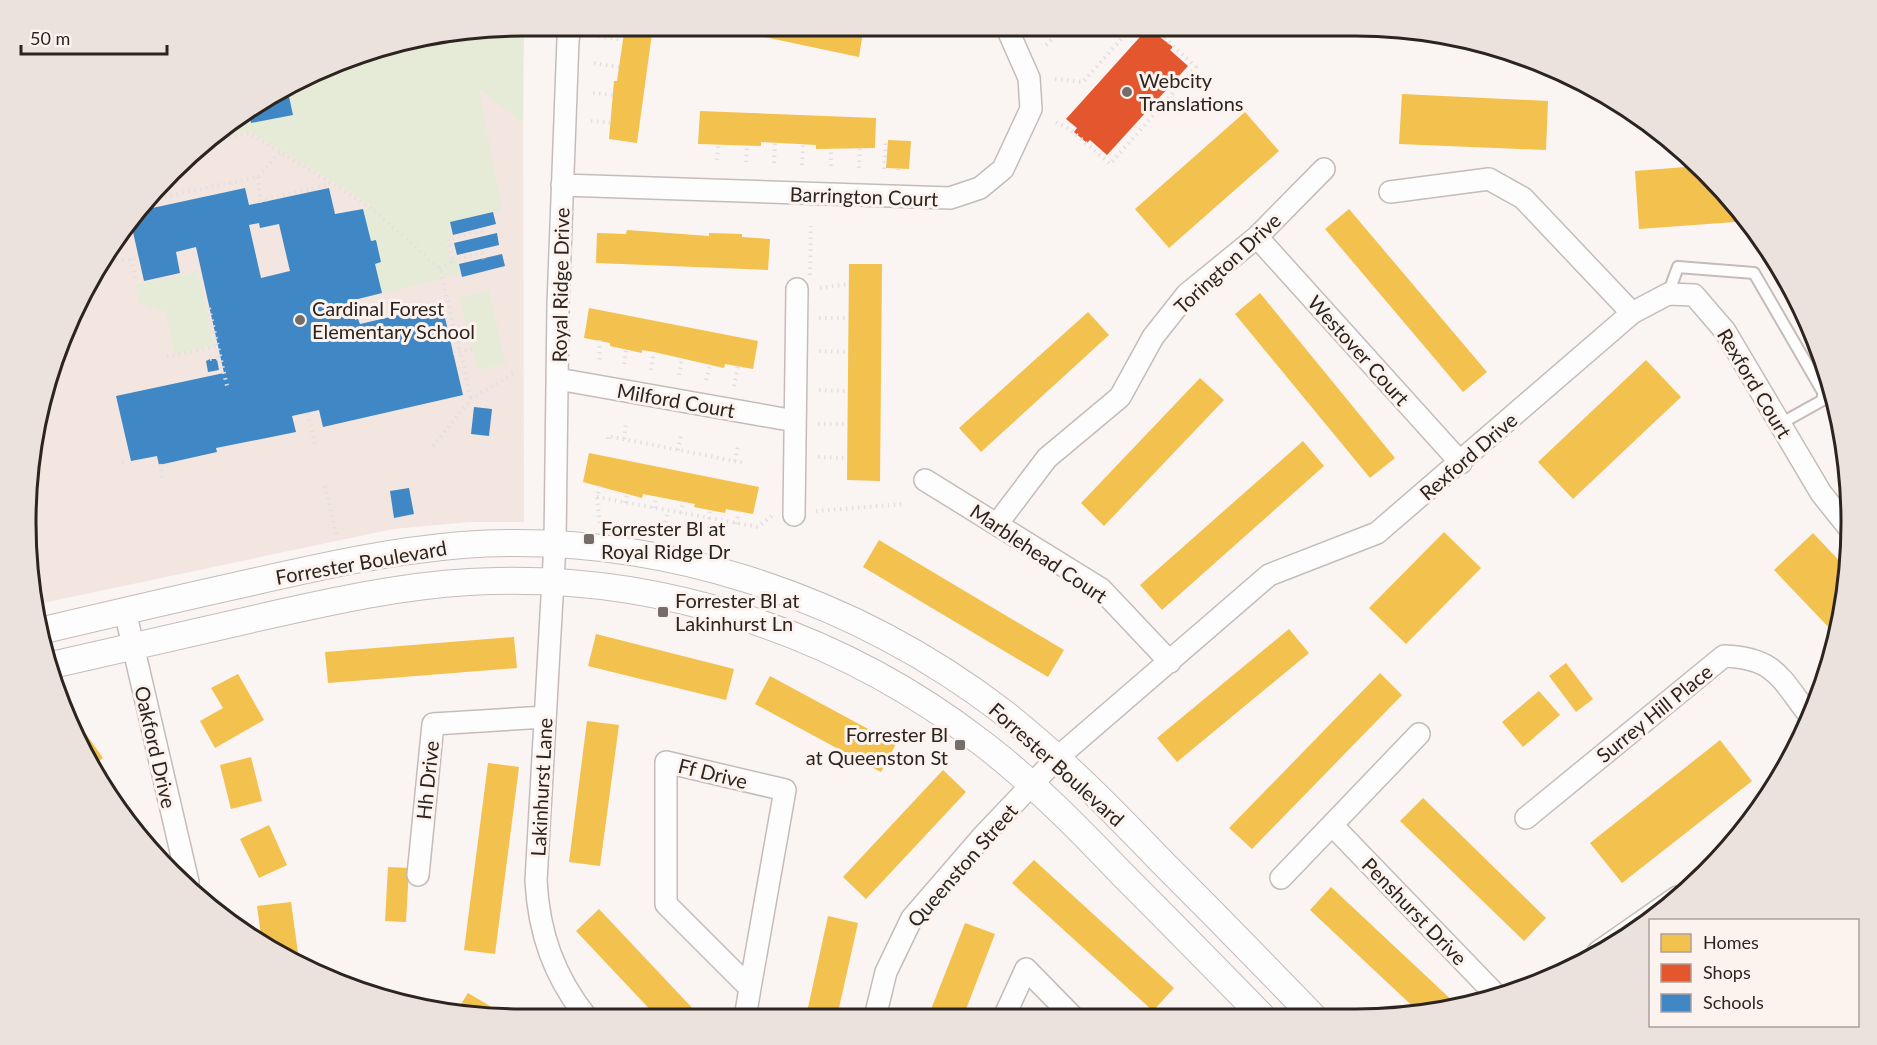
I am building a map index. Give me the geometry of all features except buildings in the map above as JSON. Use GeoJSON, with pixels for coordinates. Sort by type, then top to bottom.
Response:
{"type":"FeatureCollection","features":[{"type":"Feature","properties":{"kind":"street","name":"Royal Ridge Drive"},"geometry":{"type":"LineString","coordinates":[[555,544],[562,185],[569,36]]}},
{"type":"Feature","properties":{"kind":"street","name":"Barrington Court"},"geometry":{"type":"LineString","coordinates":[[562,185],[950,198],[980,188],[1003,169],[1031,109],[1029,78],[1010,36]]}},
{"type":"Feature","properties":{"kind":"street","name":"Torington Drive"},"geometry":{"type":"LineString","coordinates":[[997,524],[1047,458],[1120,397],[1153,337],[1187,294],[1257,237],[1324,168]]}},
{"type":"Feature","properties":{"kind":"street"},"geometry":{"type":"LineString","coordinates":[[1390,192],[1489,179],[1523,198],[1632,313],[1668,294]]}},
{"type":"Feature","properties":{"kind":"street","name":"Westover Court"},"geometry":{"type":"LineString","coordinates":[[1257,237],[1461,463]]}},
{"type":"Feature","properties":{"kind":"street"},"geometry":{"type":"LineString","coordinates":[[784,515],[795,421],[803,283]]}},
{"type":"Feature","properties":{"kind":"street","name":"Rexford Court"},"geometry":{"type":"LineString","coordinates":[[1668,294],[1694,295],[1718,322],[1821,493],[1841,518]]}},
{"type":"Feature","properties":{"kind":"street","name":"Rexford Drive"},"geometry":{"type":"LineString","coordinates":[[1057,758],[1269,575],[1377,534],[1632,313]]}},
{"type":"Feature","properties":{"kind":"street","name":"Milford Court"},"geometry":{"type":"LineString","coordinates":[[558,380],[795,421]]}},
{"type":"Feature","properties":{"kind":"street","name":"Marblehead Court"},"geometry":{"type":"LineString","coordinates":[[925,480],[1101,589],[1170,662]]}},
{"type":"Feature","properties":{"kind":"street","name":"Lakinhurst Lane"},"geometry":{"type":"LineString","coordinates":[[555,544],[536,881],[538,908],[550,957],[560,980],[581,1009]]}},
{"type":"Feature","properties":{"kind":"street","name":"Forrester Boulevard"},"geometry":{"type":"LineString","coordinates":[[48,629],[385,554],[465,545],[555,544],[653,556],[714,569],[821,607],[868,627],[917,655],[1003,713],[1101,799],[1306,1009]]}},
{"type":"Feature","properties":{"kind":"street","name":"Forrester Boulevard"},"geometry":{"type":"LineString","coordinates":[[58,664],[391,590],[468,582],[553,581],[647,592],[704,604],[807,640],[898,686],[981,742],[1032,785],[1255,1009]]}},
{"type":"Feature","properties":{"kind":"street","name":"Oakford Drive"},"geometry":{"type":"LineString","coordinates":[[125,611],[186,874]]}},
{"type":"Feature","properties":{"kind":"street","name":"Surrey Hill Place"},"geometry":{"type":"LineString","coordinates":[[1526,818],[1724,656],[1749,657],[1771,667],[1804,709]]}},
{"type":"Feature","properties":{"kind":"street","name":"Hh Drive"},"geometry":{"type":"LineString","coordinates":[[418,875],[433,724],[545,717]]}},
{"type":"Feature","properties":{"kind":"street"},"geometry":{"type":"LineString","coordinates":[[1281,878],[1419,734]]}},
{"type":"Feature","properties":{"kind":"street","name":"Queenston Street"},"geometry":{"type":"LineString","coordinates":[[877,1009],[886,972],[912,918],[1057,758]]}},
{"type":"Feature","properties":{"kind":"street","name":"Ff Drive"},"geometry":{"type":"LineString","coordinates":[[746,1009],[784,790],[666,762],[666,904],[750,988]]}},
{"type":"Feature","properties":{"kind":"street","name":"Penshurst Drive"},"geometry":{"type":"LineString","coordinates":[[1332,825],[1490,989]]}},
{"type":"Feature","properties":{"kind":"street"},"geometry":{"type":"LineString","coordinates":[[1008,1009],[1026,969],[1065,1009]]}},
{"type":"Feature","properties":{"kind":"lane"},"geometry":{"type":"LineString","coordinates":[[1668,294],[1678,267],[1754,273],[1822,390]]}},
{"type":"Feature","properties":{"kind":"lane"},"geometry":{"type":"LineString","coordinates":[[1780,424],[1823,400],[1823,394]]}},
{"type":"Feature","properties":{"kind":"path"},"geometry":{"type":"LineString","coordinates":[[599,36],[623,40]]}},
{"type":"Feature","properties":{"kind":"path"},"geometry":{"type":"LineString","coordinates":[[1046,45],[1055,36]]}},
{"type":"Feature","properties":{"kind":"path"},"geometry":{"type":"LineString","coordinates":[[1055,79],[1083,82],[1124,36]]}},
{"type":"Feature","properties":{"kind":"path"},"geometry":{"type":"LineString","coordinates":[[1056,122],[1071,130],[1110,164],[1196,67],[1162,36]]}},
{"type":"Feature","properties":{"kind":"path"},"geometry":{"type":"LineString","coordinates":[[594,63],[619,67]]}},
{"type":"Feature","properties":{"kind":"path"},"geometry":{"type":"LineString","coordinates":[[593,93],[613,95]]}},
{"type":"Feature","properties":{"kind":"path"},"geometry":{"type":"LineString","coordinates":[[591,121],[611,123]]}},
{"type":"Feature","properties":{"kind":"path"},"geometry":{"type":"LineString","coordinates":[[224,139],[249,133],[370,207],[441,269],[459,349]]}},
{"type":"Feature","properties":{"kind":"path"},"geometry":{"type":"LineString","coordinates":[[884,169],[886,141]]}},
{"type":"Feature","properties":{"kind":"path"},"geometry":{"type":"LineString","coordinates":[[774,163],[775,143]]}},
{"type":"Feature","properties":{"kind":"path"},"geometry":{"type":"LineString","coordinates":[[802,165],[804,144]]}},
{"type":"Feature","properties":{"kind":"path"},"geometry":{"type":"LineString","coordinates":[[717,160],[718,145]]}},
{"type":"Feature","properties":{"kind":"path"},"geometry":{"type":"LineString","coordinates":[[746,162],[747,146]]}},
{"type":"Feature","properties":{"kind":"path"},"geometry":{"type":"LineString","coordinates":[[859,168],[860,147]]}},
{"type":"Feature","properties":{"kind":"path"},"geometry":{"type":"LineString","coordinates":[[831,149],[831,166]]}},
{"type":"Feature","properties":{"kind":"path"},"geometry":{"type":"LineString","coordinates":[[161,197],[258,177],[280,152]]}},
{"type":"Feature","properties":{"kind":"path"},"geometry":{"type":"LineString","coordinates":[[258,177],[260,201],[330,184]]}},
{"type":"Feature","properties":{"kind":"path"},"geometry":{"type":"LineString","coordinates":[[803,283],[811,226]]}},
{"type":"Feature","properties":{"kind":"path"},"geometry":{"type":"LineString","coordinates":[[452,260],[448,239],[469,236],[482,231],[481,228]]}},
{"type":"Feature","properties":{"kind":"path"},"geometry":{"type":"LineString","coordinates":[[441,269],[452,260],[482,253],[483,259]]}},
{"type":"Feature","properties":{"kind":"path"},"geometry":{"type":"LineString","coordinates":[[117,261],[139,258]]}},
{"type":"Feature","properties":{"kind":"path"},"geometry":{"type":"LineString","coordinates":[[131,259],[136,280]]}},
{"type":"Feature","properties":{"kind":"path"},"geometry":{"type":"LineString","coordinates":[[820,288],[849,284]]}},
{"type":"Feature","properties":{"kind":"path"},"geometry":{"type":"LineString","coordinates":[[209,308],[226,386]]}},
{"type":"Feature","properties":{"kind":"path"},"geometry":{"type":"LineString","coordinates":[[819,318],[849,318]]}},
{"type":"Feature","properties":{"kind":"path"},"geometry":{"type":"LineString","coordinates":[[599,340],[600,360]]}},
{"type":"Feature","properties":{"kind":"path"},"geometry":{"type":"LineString","coordinates":[[167,357],[218,346]]}},
{"type":"Feature","properties":{"kind":"path"},"geometry":{"type":"LineString","coordinates":[[453,353],[473,350]]}},
{"type":"Feature","properties":{"kind":"path"},"geometry":{"type":"LineString","coordinates":[[624,364],[626,350]]}},
{"type":"Feature","properties":{"kind":"path"},"geometry":{"type":"LineString","coordinates":[[819,351],[848,352]]}},
{"type":"Feature","properties":{"kind":"path"},"geometry":{"type":"LineString","coordinates":[[651,370],[654,352]]}},
{"type":"Feature","properties":{"kind":"path"},"geometry":{"type":"LineString","coordinates":[[461,355],[471,399]]}},
{"type":"Feature","properties":{"kind":"path"},"geometry":{"type":"LineString","coordinates":[[678,375],[682,357]]}},
{"type":"Feature","properties":{"kind":"path"},"geometry":{"type":"LineString","coordinates":[[210,359],[220,358]]}},
{"type":"Feature","properties":{"kind":"path"},"geometry":{"type":"LineString","coordinates":[[706,380],[710,365]]}},
{"type":"Feature","properties":{"kind":"path"},"geometry":{"type":"LineString","coordinates":[[734,386],[738,366]]}},
{"type":"Feature","properties":{"kind":"path"},"geometry":{"type":"LineString","coordinates":[[433,446],[471,399],[516,372]]}},
{"type":"Feature","properties":{"kind":"path"},"geometry":{"type":"LineString","coordinates":[[819,390],[848,390]]}},
{"type":"Feature","properties":{"kind":"path"},"geometry":{"type":"LineString","coordinates":[[308,413],[315,444]]}},
{"type":"Feature","properties":{"kind":"path"},"geometry":{"type":"LineString","coordinates":[[624,439],[626,424]]}},
{"type":"Feature","properties":{"kind":"path"},"geometry":{"type":"LineString","coordinates":[[818,424],[848,424]]}},
{"type":"Feature","properties":{"kind":"path"},"geometry":{"type":"LineString","coordinates":[[678,450],[681,435]]}},
{"type":"Feature","properties":{"kind":"path"},"geometry":{"type":"LineString","coordinates":[[608,439],[608,436],[743,463]]}},
{"type":"Feature","properties":{"kind":"path"},"geometry":{"type":"LineString","coordinates":[[735,461],[738,446]]}},
{"type":"Feature","properties":{"kind":"path"},"geometry":{"type":"LineString","coordinates":[[818,457],[847,458]]}},
{"type":"Feature","properties":{"kind":"path"},"geometry":{"type":"LineString","coordinates":[[160,464],[163,481]]}},
{"type":"Feature","properties":{"kind":"path"},"geometry":{"type":"LineString","coordinates":[[325,486],[337,537]]}},
{"type":"Feature","properties":{"kind":"path"},"geometry":{"type":"LineString","coordinates":[[600,486],[597,497],[600,525]]}},
{"type":"Feature","properties":{"kind":"path"},"geometry":{"type":"LineString","coordinates":[[625,503],[627,495]]}},
{"type":"Feature","properties":{"kind":"path"},"geometry":{"type":"LineString","coordinates":[[654,508],[656,496]]}},
{"type":"Feature","properties":{"kind":"path"},"geometry":{"type":"LineString","coordinates":[[597,497],[758,527],[784,515]]}},
{"type":"Feature","properties":{"kind":"path"},"geometry":{"type":"LineString","coordinates":[[681,513],[683,502]]}},
{"type":"Feature","properties":{"kind":"path"},"geometry":{"type":"LineString","coordinates":[[816,511],[905,504]]}},
{"type":"Feature","properties":{"kind":"path"},"geometry":{"type":"LineString","coordinates":[[709,519],[710,510]]}},
{"type":"Feature","properties":{"kind":"path"},"geometry":{"type":"LineString","coordinates":[[663,534],[668,511]]}},
{"type":"Feature","properties":{"kind":"path"},"geometry":{"type":"LineString","coordinates":[[736,524],[739,512]]}},
{"type":"Feature","properties":{"kind":"shaded area","name":"Cardinal Forest Elementary School"},"geometry":{"type":"Polygon","coordinates":[[[426,45],[523,124],[524,522],[469,522],[393,529],[43,603],[36,522],[40,459],[45,428],[73,336],[101,279],[118,252],[178,178],[252,118],[307,86],[336,73],[426,45]]]}},
{"type":"Feature","properties":{"kind":"green space"},"geometry":{"type":"Polygon","coordinates":[[[524,36],[523,124],[479,89],[502,210],[450,222],[453,236],[445,238],[450,259],[457,257],[461,274],[382,293],[375,264],[381,262],[376,240],[371,241],[363,209],[373,206],[250,131],[227,136],[279,101],[307,86],[366,62],[428,45],[459,40],[524,36]]]}},
{"type":"Feature","properties":{"kind":"green space"},"geometry":{"type":"Polygon","coordinates":[[[198,271],[214,345],[175,354],[166,313],[139,302],[135,285],[198,271]]]}},
{"type":"Feature","properties":{"kind":"green space"},"geometry":{"type":"Polygon","coordinates":[[[489,291],[506,364],[478,370],[459,297],[489,291]]]}},
{"type":"Feature","properties":{"kind":"place","name":"Webcity Translations"},"geometry":{"type":"Point","coordinates":[1127,92]}},
{"type":"Feature","properties":{"kind":"place","name":"Cardinal Forest Elementary School"},"geometry":{"type":"Point","coordinates":[300,320]}},
{"type":"Feature","properties":{"kind":"place","name":"Forrester Bl at Royal Ridge Dr"},"geometry":{"type":"Point","coordinates":[589,539]}},
{"type":"Feature","properties":{"kind":"place","name":"Forrester Bl at Lakinhurst Ln"},"geometry":{"type":"Point","coordinates":[663,612]}},
{"type":"Feature","properties":{"kind":"place","name":"Forrester Bl at Queenston St"},"geometry":{"type":"Point","coordinates":[960,745]}}]}
